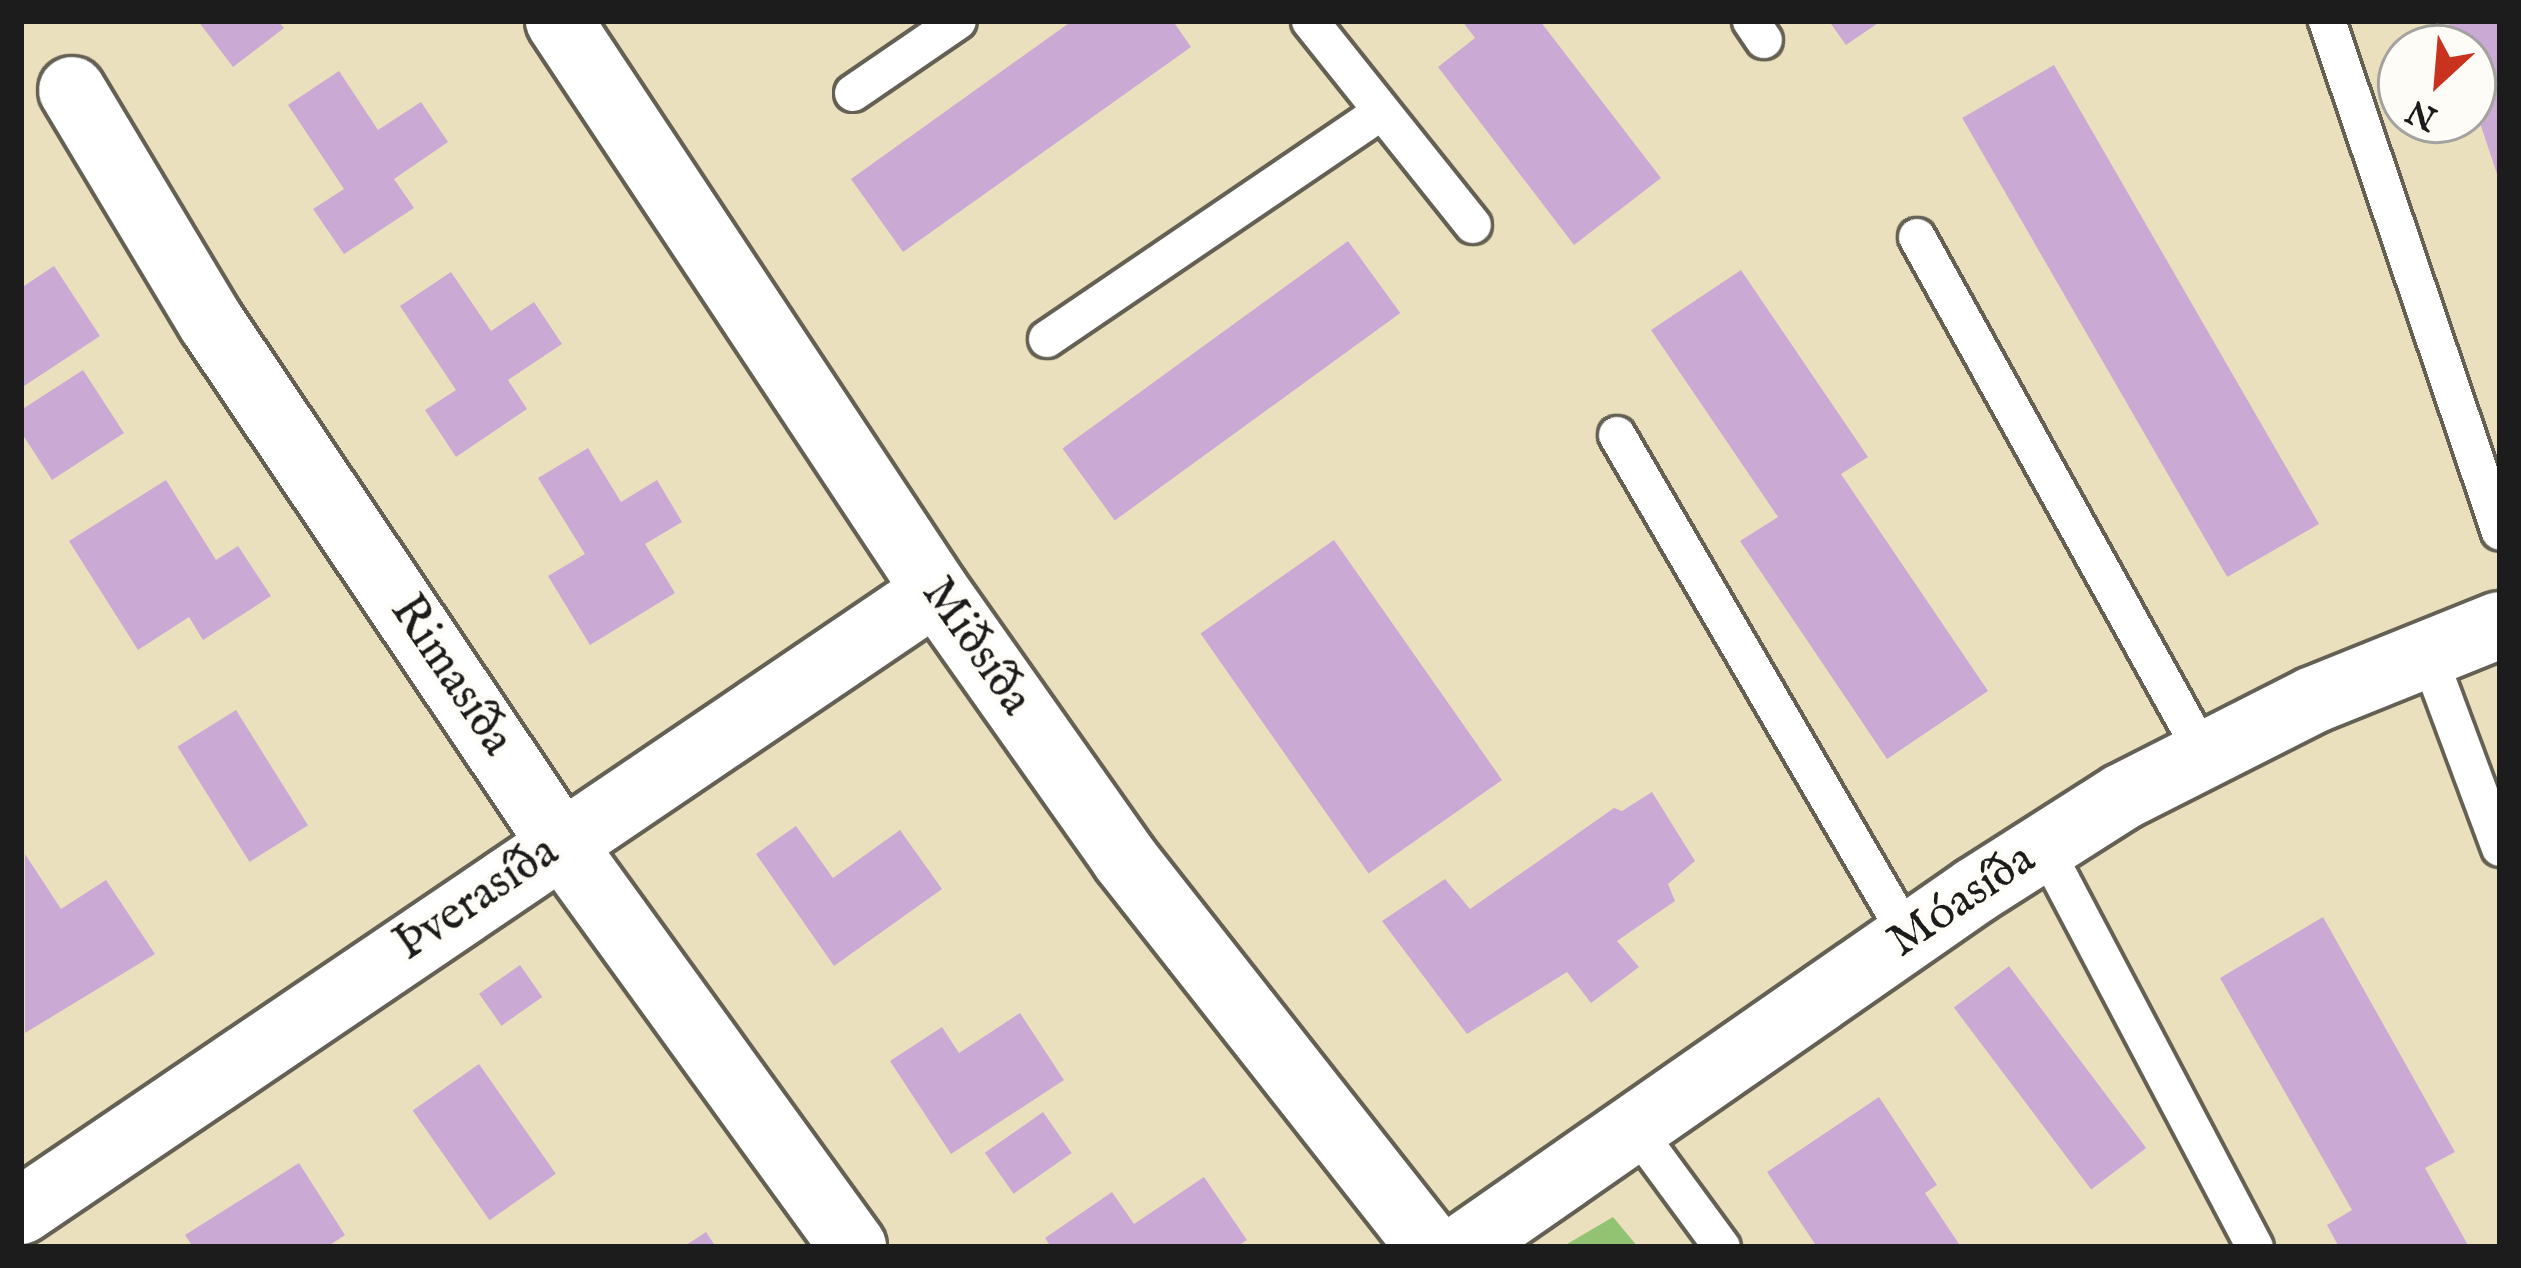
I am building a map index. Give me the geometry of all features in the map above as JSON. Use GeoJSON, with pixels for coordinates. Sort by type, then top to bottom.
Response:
{"type":"FeatureCollection","features":[{"type":"Feature","properties":{"kind":"street","name":"Miðsíða"},"geometry":{"type":"LineString","coordinates":[[559,21],[936,591],[1124,858],[1430,1247]]}},
{"type":"Feature","properties":{"kind":"street","name":"Rimasíða"},"geometry":{"type":"LineString","coordinates":[[72,90],[212,322],[561,843],[853,1247]]}},
{"type":"Feature","properties":{"kind":"street","name":"Þverasíða"},"geometry":{"type":"LineString","coordinates":[[21,1211],[936,591]]}},
{"type":"Feature","properties":{"kind":"street","name":"Móasíða"},"geometry":{"type":"LineString","coordinates":[[1463,1247],[2043,845],[2203,753],[2427,652],[2500,625]]}},
{"type":"Feature","properties":{"kind":"street"},"geometry":{"type":"LineString","coordinates":[[21,1239],[27,1247]]}},
{"type":"Feature","properties":{"kind":"lane"},"geometry":{"type":"LineString","coordinates":[[853,93],[958,21]]}},
{"type":"Feature","properties":{"kind":"lane"},"geometry":{"type":"LineString","coordinates":[[1310,21],[1378,114],[1473,225]]}},
{"type":"Feature","properties":{"kind":"lane"},"geometry":{"type":"LineString","coordinates":[[2326,21],[2500,532]]}},
{"type":"Feature","properties":{"kind":"lane"},"geometry":{"type":"LineString","coordinates":[[1047,339],[1378,114]]}},
{"type":"Feature","properties":{"kind":"lane"},"geometry":{"type":"LineString","coordinates":[[1917,237],[2203,753]]}},
{"type":"Feature","properties":{"kind":"lane"},"geometry":{"type":"LineString","coordinates":[[1617,434],[1909,938]]}},
{"type":"Feature","properties":{"kind":"lane"},"geometry":{"type":"LineString","coordinates":[[2427,652],[2500,848]]}},
{"type":"Feature","properties":{"kind":"lane"},"geometry":{"type":"LineString","coordinates":[[2043,845],[2255,1247]]}},
{"type":"Feature","properties":{"kind":"lane"},"geometry":{"type":"LineString","coordinates":[[1633,1126],[1722,1247]]}},
{"type":"Feature","properties":{"kind":"green space"},"geometry":{"type":"Polygon","coordinates":[[[1613,1217],[1638,1247],[1562,1247],[1613,1217]]]}},
{"type":"Feature","properties":{"kind":"building"},"geometry":{"type":"Polygon","coordinates":[[[198,21],[278,21],[284,28],[233,67],[198,21]]]}},
{"type":"Feature","properties":{"kind":"building"},"geometry":{"type":"Polygon","coordinates":[[[1072,21],[1173,21],[1191,47],[903,252],[851,179],[1072,21]]]}},
{"type":"Feature","properties":{"kind":"building"},"geometry":{"type":"Polygon","coordinates":[[[1462,21],[1540,21],[1661,178],[1574,245],[1438,67],[1475,38],[1462,21]]]}},
{"type":"Feature","properties":{"kind":"building"},"geometry":{"type":"Polygon","coordinates":[[[1829,21],[1881,21],[1846,45],[1829,21]]]}},
{"type":"Feature","properties":{"kind":"building"},"geometry":{"type":"Polygon","coordinates":[[[2500,21],[2500,183],[2487,144],[2497,144],[2497,24],[2449,24],[2500,21]]]}},
{"type":"Feature","properties":{"kind":"building"},"geometry":{"type":"Polygon","coordinates":[[[2054,65],[2319,524],[2227,577],[1962,118],[2054,65]]]}},
{"type":"Feature","properties":{"kind":"building"},"geometry":{"type":"Polygon","coordinates":[[[339,71],[378,130],[421,102],[448,142],[394,179],[414,208],[344,254],[313,209],[344,189],[288,105],[339,71]]]}},
{"type":"Feature","properties":{"kind":"building"},"geometry":{"type":"Polygon","coordinates":[[[1348,241],[1400,313],[1115,520],[1062,448],[1348,241]]]}},
{"type":"Feature","properties":{"kind":"building"},"geometry":{"type":"Polygon","coordinates":[[[54,266],[100,336],[21,388],[21,288],[54,266]]]}},
{"type":"Feature","properties":{"kind":"building"},"geometry":{"type":"Polygon","coordinates":[[[1741,270],[1868,457],[1841,474],[1988,691],[1887,759],[1740,541],[1778,517],[1651,330],[1741,270]]]}},
{"type":"Feature","properties":{"kind":"building"},"geometry":{"type":"Polygon","coordinates":[[[451,272],[491,331],[534,302],[562,344],[508,380],[527,409],[456,457],[425,410],[456,390],[400,306],[451,272]]]}},
{"type":"Feature","properties":{"kind":"building"},"geometry":{"type":"Polygon","coordinates":[[[83,370],[124,433],[52,480],[21,432],[21,410],[83,370]]]}},
{"type":"Feature","properties":{"kind":"building"},"geometry":{"type":"Polygon","coordinates":[[[588,448],[621,502],[657,480],[682,522],[645,544],[675,593],[590,645],[548,576],[585,554],[538,478],[588,448]]]}},
{"type":"Feature","properties":{"kind":"building"},"geometry":{"type":"Polygon","coordinates":[[[166,480],[216,560],[238,546],[271,596],[203,640],[189,617],[138,650],[69,541],[166,480]]]}},
{"type":"Feature","properties":{"kind":"building"},"geometry":{"type":"Polygon","coordinates":[[[1334,540],[1502,780],[1369,874],[1200,633],[1334,540]]]}},
{"type":"Feature","properties":{"kind":"building"},"geometry":{"type":"Polygon","coordinates":[[[236,710],[308,825],[250,862],[177,747],[236,710]]]}},
{"type":"Feature","properties":{"kind":"building"},"geometry":{"type":"Polygon","coordinates":[[[1652,792],[1695,861],[1668,884],[1675,901],[1617,941],[1639,967],[1591,1003],[1567,972],[1467,1034],[1382,921],[1445,879],[1470,909],[1614,808],[1622,811],[1652,792]]]}},
{"type":"Feature","properties":{"kind":"building"},"geometry":{"type":"Polygon","coordinates":[[[796,826],[833,878],[900,830],[942,889],[834,966],[756,854],[796,826]]]}},
{"type":"Feature","properties":{"kind":"building"},"geometry":{"type":"Polygon","coordinates":[[[25,854],[61,909],[106,880],[155,954],[25,1033],[25,854]]]}},
{"type":"Feature","properties":{"kind":"building"},"geometry":{"type":"Polygon","coordinates":[[[2323,917],[2455,1152],[2425,1168],[2469,1247],[2339,1247],[2327,1225],[2352,1210],[2220,978],[2323,917]]]}},
{"type":"Feature","properties":{"kind":"building"},"geometry":{"type":"Polygon","coordinates":[[[520,965],[542,997],[501,1026],[479,994],[520,965]]]}},
{"type":"Feature","properties":{"kind":"building"},"geometry":{"type":"Polygon","coordinates":[[[2009,966],[2146,1148],[2091,1190],[1954,1008],[2009,966]]]}},
{"type":"Feature","properties":{"kind":"building"},"geometry":{"type":"Polygon","coordinates":[[[1020,1013],[1064,1080],[951,1154],[890,1061],[942,1027],[959,1053],[1020,1013]]]}},
{"type":"Feature","properties":{"kind":"building"},"geometry":{"type":"Polygon","coordinates":[[[479,1064],[556,1174],[490,1220],[413,1110],[479,1064]]]}},
{"type":"Feature","properties":{"kind":"building"},"geometry":{"type":"Polygon","coordinates":[[[1879,1097],[1937,1185],[1925,1193],[1961,1247],[1817,1247],[1767,1172],[1879,1097]]]}},
{"type":"Feature","properties":{"kind":"building"},"geometry":{"type":"Polygon","coordinates":[[[1043,1112],[1072,1153],[1014,1194],[985,1153],[1043,1112]]]}},
{"type":"Feature","properties":{"kind":"building"},"geometry":{"type":"Polygon","coordinates":[[[299,1163],[345,1235],[327,1247],[193,1247],[185,1235],[299,1163]]]}},
{"type":"Feature","properties":{"kind":"building"},"geometry":{"type":"Polygon","coordinates":[[[1204,1177],[1247,1240],[1236,1247],[1051,1247],[1045,1238],[1112,1192],[1134,1224],[1204,1177]]]}},
{"type":"Feature","properties":{"kind":"building"},"geometry":{"type":"Polygon","coordinates":[[[706,1232],[716,1247],[683,1247],[706,1232]]]}}]}
